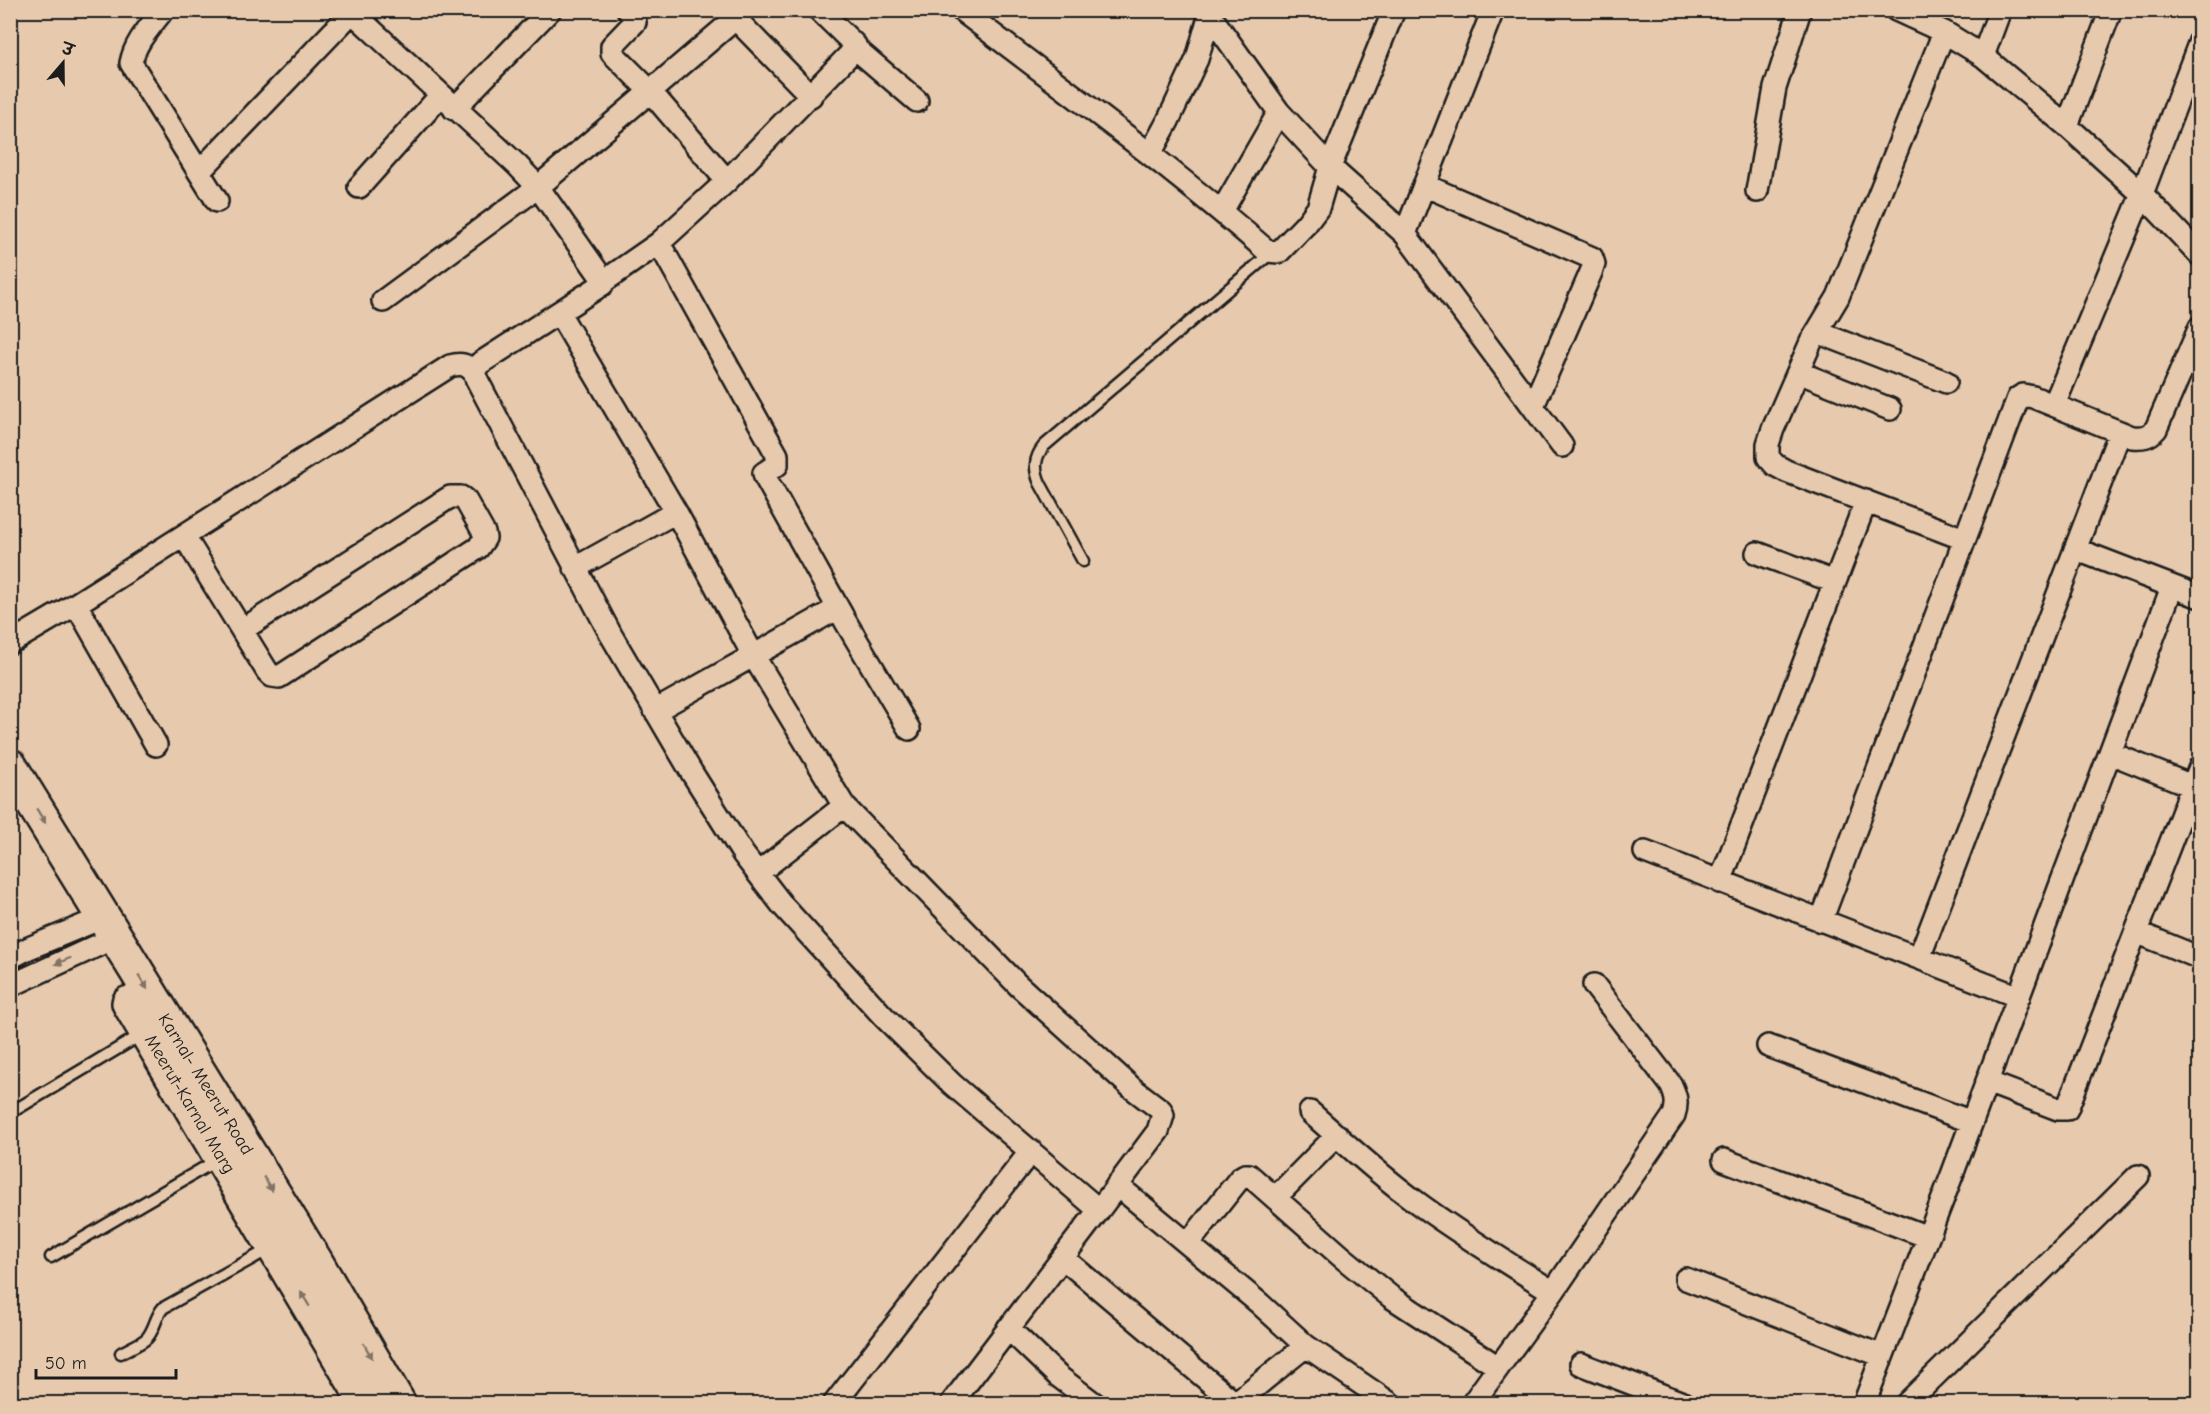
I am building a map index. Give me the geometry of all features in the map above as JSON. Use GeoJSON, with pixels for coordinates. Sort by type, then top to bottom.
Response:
{"type":"FeatureCollection","features":[{"type":"Feature","properties":{"kind":"highway","name":"Karnal- Meerut Road"},"geometry":{"type":"LineString","coordinates":[[10,766],[100,932],[316,1262],[399,1404]]}},
{"type":"Feature","properties":{"kind":"highway","name":"Meerut-Karnal Marg"},"geometry":{"type":"LineString","coordinates":[[10,806],[100,932],[147,1032],[367,1404]]}},
{"type":"Feature","properties":{"kind":"street"},"geometry":{"type":"LineString","coordinates":[[164,10],[142,38],[131,63],[217,201]]}},
{"type":"Feature","properties":{"kind":"street"},"geometry":{"type":"LineString","coordinates":[[359,188],[447,102],[549,10]]}},
{"type":"Feature","properties":{"kind":"street"},"geometry":{"type":"LineString","coordinates":[[628,10],[635,22],[611,50],[650,91],[727,181]]}},
{"type":"Feature","properties":{"kind":"street"},"geometry":{"type":"LineString","coordinates":[[961,10],[1150,154],[1271,253],[1279,252],[1318,208],[1330,166],[1394,10]]}},
{"type":"Feature","properties":{"kind":"street"},"geometry":{"type":"LineString","coordinates":[[1405,234],[1494,10]]}},
{"type":"Feature","properties":{"kind":"street"},"geometry":{"type":"LineString","coordinates":[[1757,191],[1775,88],[1800,10]]}},
{"type":"Feature","properties":{"kind":"street"},"geometry":{"type":"LineString","coordinates":[[1896,10],[1944,32],[1983,56],[2067,126],[2142,194],[2199,255]]}},
{"type":"Feature","properties":{"kind":"street"},"geometry":{"type":"LineString","coordinates":[[1983,56],[2000,10]]}},
{"type":"Feature","properties":{"kind":"street"},"geometry":{"type":"LineString","coordinates":[[2067,126],[2111,10]]}},
{"type":"Feature","properties":{"kind":"street"},"geometry":{"type":"LineString","coordinates":[[199,172],[352,11],[538,187],[603,282]]}},
{"type":"Feature","properties":{"kind":"street"},"geometry":{"type":"LineString","coordinates":[[822,11],[855,48],[917,101]]}},
{"type":"Feature","properties":{"kind":"street"},"geometry":{"type":"LineString","coordinates":[[1150,154],[1197,59],[1210,13]]}},
{"type":"Feature","properties":{"kind":"street"},"geometry":{"type":"LineString","coordinates":[[1210,13],[1279,112],[1330,166],[1405,234],[1562,446]]}},
{"type":"Feature","properties":{"kind":"street"},"geometry":{"type":"LineString","coordinates":[[382,301],[538,187],[650,91],[731,15],[810,96]]}},
{"type":"Feature","properties":{"kind":"street"},"geometry":{"type":"LineString","coordinates":[[1944,32],[1839,297],[1817,332],[1771,436],[1768,444],[1768,457],[1774,465],[1786,471],[1964,539]]}},
{"type":"Feature","properties":{"kind":"street"},"geometry":{"type":"LineString","coordinates":[[2054,405],[2142,194],[2199,41]]}},
{"type":"Feature","properties":{"kind":"street"},"geometry":{"type":"LineString","coordinates":[[474,372],[479,364],[559,313],[659,243],[727,181],[855,48]]}},
{"type":"Feature","properties":{"kind":"street"},"geometry":{"type":"LineString","coordinates":[[1222,211],[1279,112]]}},
{"type":"Feature","properties":{"kind":"street"},"geometry":{"type":"LineString","coordinates":[[1425,185],[1592,258],[1594,264],[1592,270],[1533,406]]}},
{"type":"Feature","properties":{"kind":"street"},"geometry":{"type":"LineString","coordinates":[[659,243],[777,455],[777,465],[768,469],[764,473],[765,477],[909,729]]}},
{"type":"Feature","properties":{"kind":"street"},"geometry":{"type":"LineString","coordinates":[[559,313],[676,512],[753,655],[844,806],[1018,985],[1164,1115],[1158,1131],[951,1404]]}},
{"type":"Feature","properties":{"kind":"street"},"geometry":{"type":"LineString","coordinates":[[1821,921],[2018,398],[2023,395],[2054,405],[2120,432],[2142,438],[2150,435],[2156,429],[2199,327]]}},
{"type":"Feature","properties":{"kind":"street"},"geometry":{"type":"LineString","coordinates":[[1817,332],[1946,382]]}},
{"type":"Feature","properties":{"kind":"street"},"geometry":{"type":"LineString","coordinates":[[10,642],[76,604],[450,366],[467,365],[474,372],[575,568],[655,711],[743,854],[783,906],[884,1017],[952,1084],[1099,1210]]}},
{"type":"Feature","properties":{"kind":"street"},"geometry":{"type":"LineString","coordinates":[[1798,372],[1890,409]]}},
{"type":"Feature","properties":{"kind":"street"},"geometry":{"type":"LineString","coordinates":[[1919,958],[2120,432]]}},
{"type":"Feature","properties":{"kind":"street"},"geometry":{"type":"LineString","coordinates":[[184,536],[267,671],[272,676],[279,677],[478,548],[483,542],[484,533],[466,501],[461,497],[450,497],[242,630]]}},
{"type":"Feature","properties":{"kind":"street"},"geometry":{"type":"LineString","coordinates":[[1720,882],[1866,501]]}},
{"type":"Feature","properties":{"kind":"street"},"geometry":{"type":"LineString","coordinates":[[575,568],[676,512]]}},
{"type":"Feature","properties":{"kind":"street"},"geometry":{"type":"LineString","coordinates":[[2075,549],[2199,597]]}},
{"type":"Feature","properties":{"kind":"street"},"geometry":{"type":"LineString","coordinates":[[1757,553],[1835,582]]}},
{"type":"Feature","properties":{"kind":"street"},"geometry":{"type":"LineString","coordinates":[[1864,1404],[2172,586]]}},
{"type":"Feature","properties":{"kind":"street"},"geometry":{"type":"LineString","coordinates":[[76,604],[156,745]]}},
{"type":"Feature","properties":{"kind":"street"},"geometry":{"type":"LineString","coordinates":[[655,711],[838,608]]}},
{"type":"Feature","properties":{"kind":"street"},"geometry":{"type":"LineString","coordinates":[[1987,1082],[2058,1109],[2067,1108],[2196,777],[2110,753]]}},
{"type":"Feature","properties":{"kind":"street"},"geometry":{"type":"LineString","coordinates":[[758,873],[844,806]]}},
{"type":"Feature","properties":{"kind":"street"},"geometry":{"type":"LineString","coordinates":[[1645,852],[2019,997]]}},
{"type":"Feature","properties":{"kind":"street"},"geometry":{"type":"LineString","coordinates":[[10,958],[29,948],[100,932]]}},
{"type":"Feature","properties":{"kind":"street"},"geometry":{"type":"LineString","coordinates":[[10,986],[39,971],[100,932]]}},
{"type":"Feature","properties":{"kind":"street"},"geometry":{"type":"LineString","coordinates":[[2136,932],[2199,958]]}},
{"type":"Feature","properties":{"kind":"street"},"geometry":{"type":"LineString","coordinates":[[1472,1404],[1553,1292],[1674,1115],[1677,1106],[1671,1085],[1594,985]]}},
{"type":"Feature","properties":{"kind":"street"},"geometry":{"type":"LineString","coordinates":[[1768,1046],[1972,1122]]}},
{"type":"Feature","properties":{"kind":"street"},"geometry":{"type":"LineString","coordinates":[[1310,1112],[1414,1201],[1553,1292]]}},
{"type":"Feature","properties":{"kind":"street"},"geometry":{"type":"LineString","coordinates":[[1275,1198],[1337,1136]]}},
{"type":"Feature","properties":{"kind":"street"},"geometry":{"type":"LineString","coordinates":[[834,1404],[1031,1151]]}},
{"type":"Feature","properties":{"kind":"street"},"geometry":{"type":"LineString","coordinates":[[1724,1160],[1928,1237]]}},
{"type":"Feature","properties":{"kind":"street"},"geometry":{"type":"LineString","coordinates":[[1188,1244],[1245,1175],[1252,1177],[1391,1297],[1498,1367]]}},
{"type":"Feature","properties":{"kind":"street"},"geometry":{"type":"LineString","coordinates":[[1906,1404],[2138,1176]]}},
{"type":"Feature","properties":{"kind":"street"},"geometry":{"type":"LineString","coordinates":[[1118,1185],[1306,1346],[1376,1399]]}},
{"type":"Feature","properties":{"kind":"street"},"geometry":{"type":"LineString","coordinates":[[1063,1258],[1235,1403],[1306,1346]]}},
{"type":"Feature","properties":{"kind":"street"},"geometry":{"type":"LineString","coordinates":[[1686,1279],[1882,1356]]}},
{"type":"Feature","properties":{"kind":"street"},"geometry":{"type":"LineString","coordinates":[[1008,1328],[1058,1376],[1095,1404]]}},
{"type":"Feature","properties":{"kind":"street"},"geometry":{"type":"LineString","coordinates":[[1581,1364],[1685,1404]]}},
{"type":"Feature","properties":{"kind":"lane"},"geometry":{"type":"LineString","coordinates":[[1083,561],[1035,472],[1037,453],[1271,253]]}},
{"type":"Feature","properties":{"kind":"lane"},"geometry":{"type":"LineString","coordinates":[[10,1113],[147,1032]]}},
{"type":"Feature","properties":{"kind":"lane"},"geometry":{"type":"LineString","coordinates":[[51,1257],[222,1157]]}},
{"type":"Feature","properties":{"kind":"lane"},"geometry":{"type":"LineString","coordinates":[[121,1353],[146,1339],[157,1315],[164,1308],[274,1246]]}}]}
